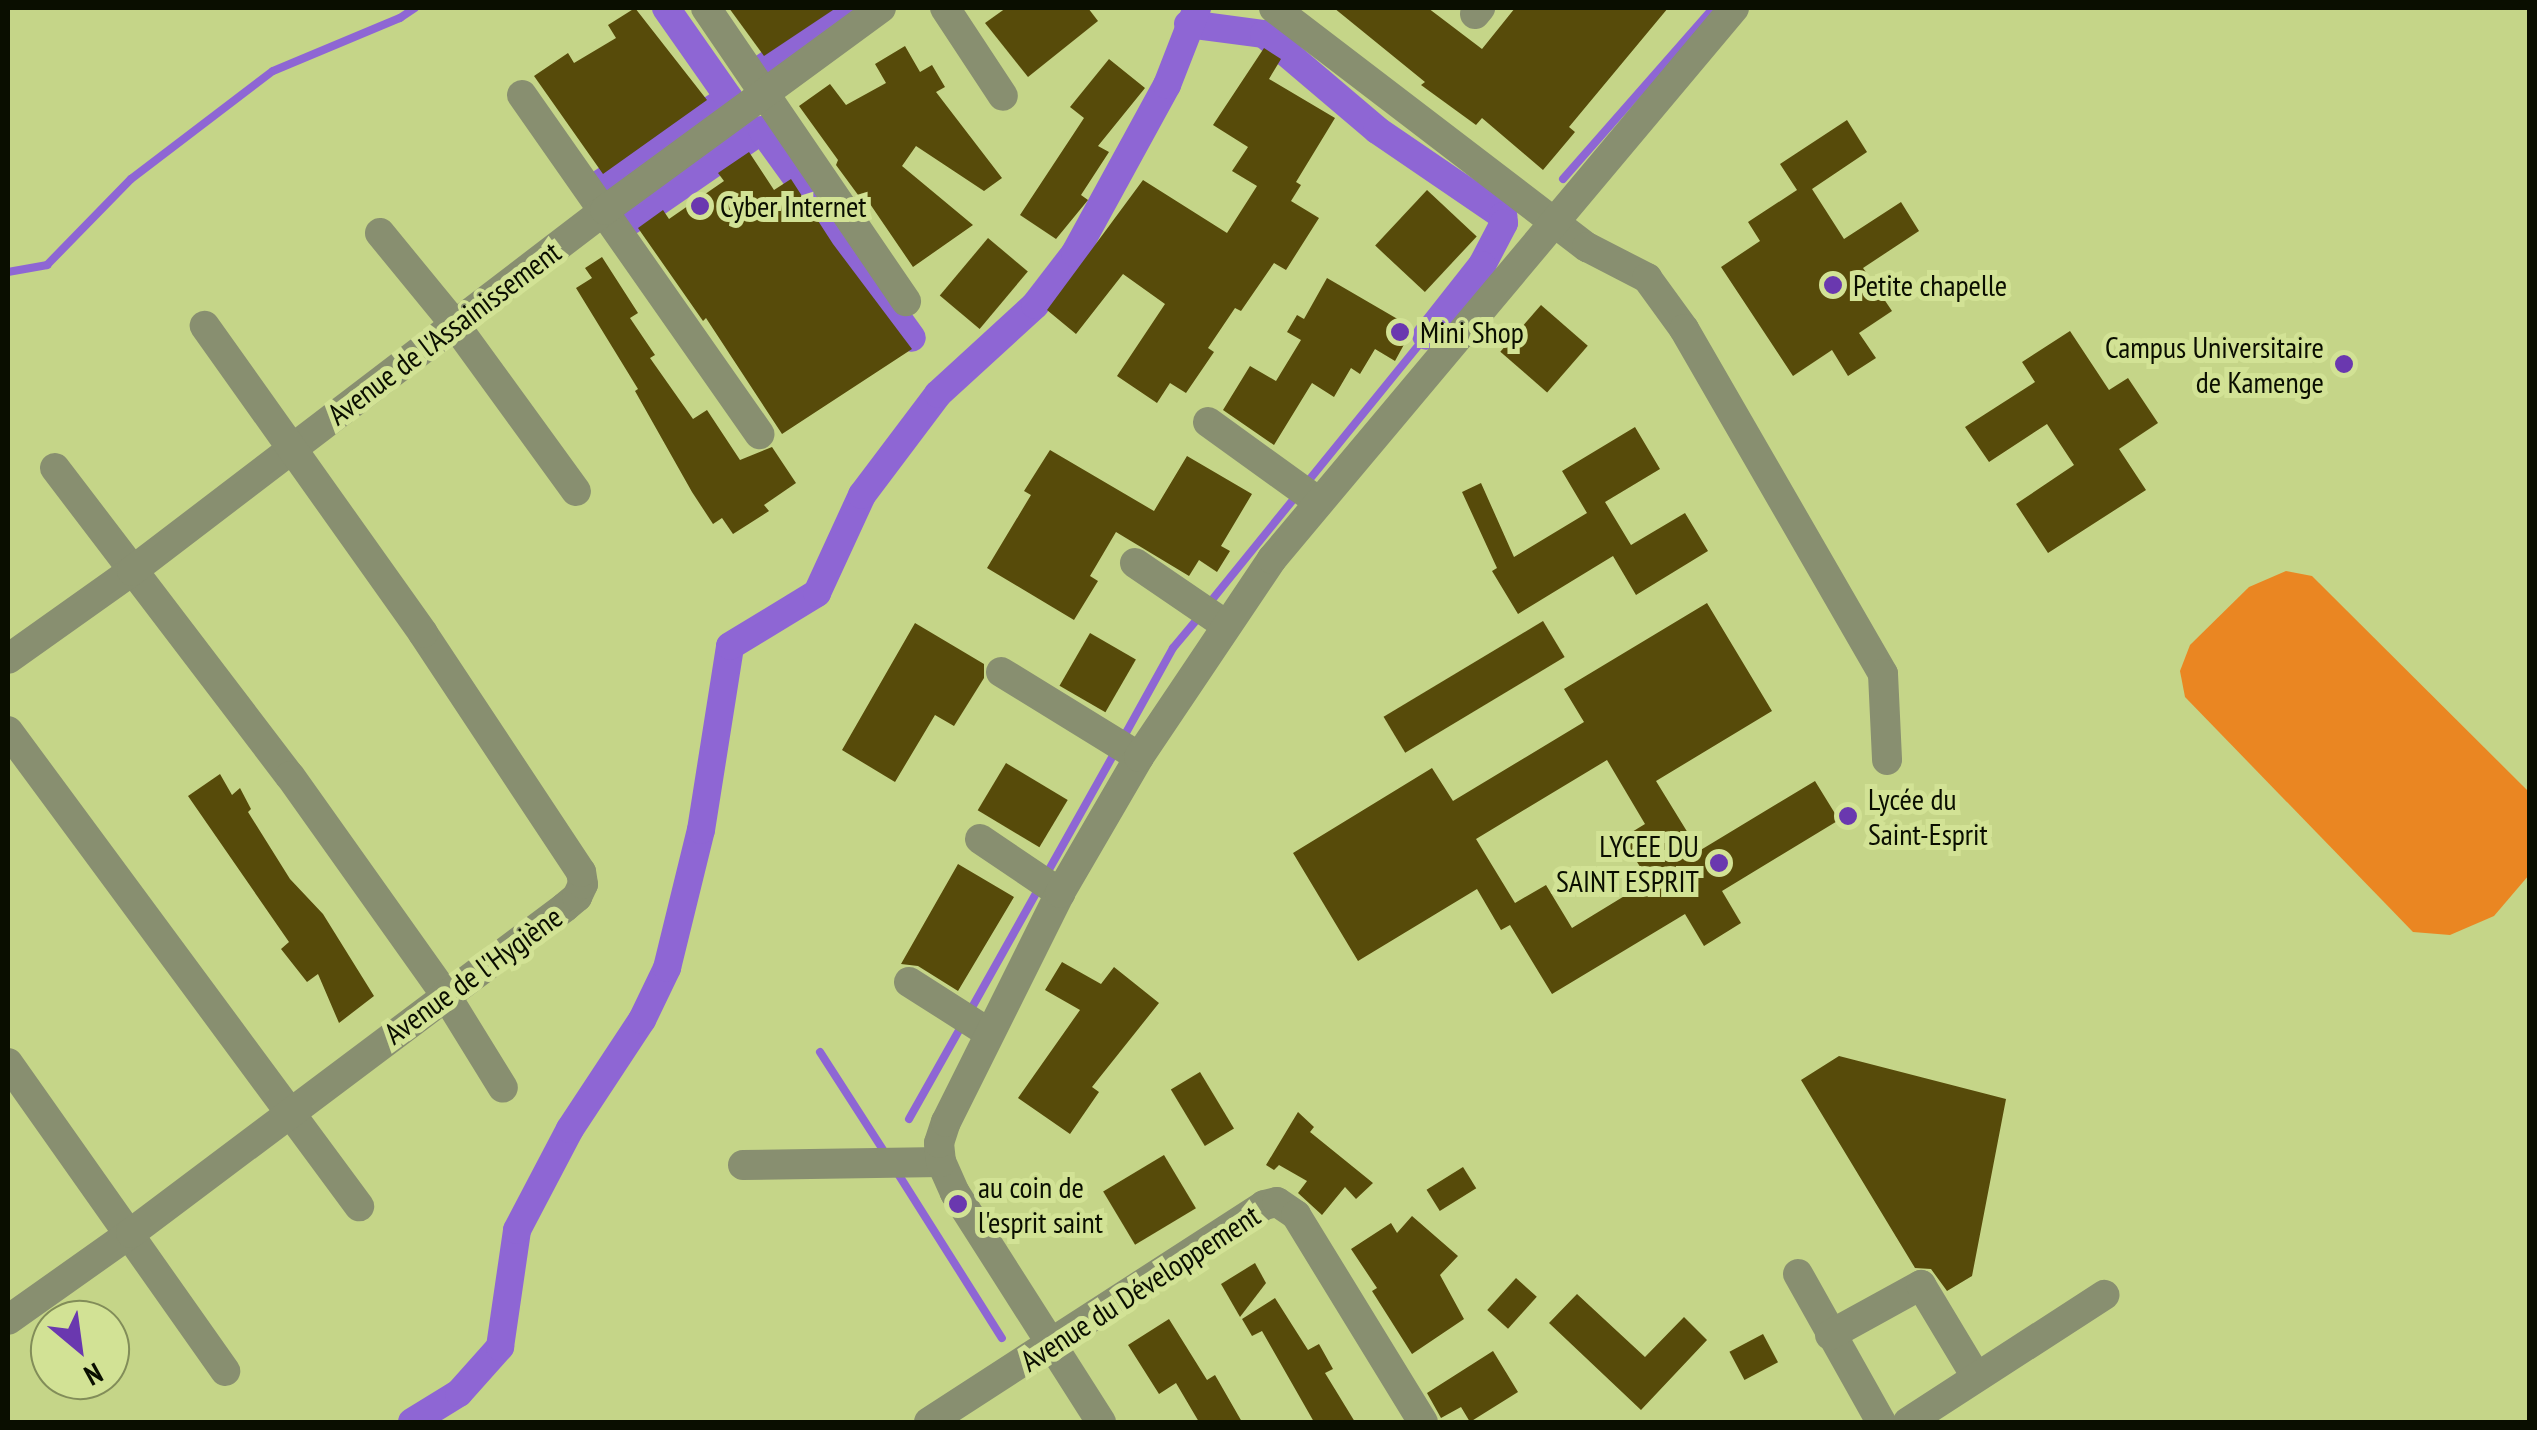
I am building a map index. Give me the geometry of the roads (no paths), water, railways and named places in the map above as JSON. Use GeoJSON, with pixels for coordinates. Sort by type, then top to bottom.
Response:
{"type":"FeatureCollection","features":[{"type":"Feature","properties":{"kind":"street"},"geometry":{"type":"LineString","coordinates":[[706,8],[906,300]]}},
{"type":"Feature","properties":{"kind":"street","name":"Avenue de l'Assainissement"},"geometry":{"type":"LineString","coordinates":[[8,659],[132,571],[605,210],[881,8]]}},
{"type":"Feature","properties":{"kind":"street"},"geometry":{"type":"LineString","coordinates":[[944,8],[1004,96]]}},
{"type":"Feature","properties":{"kind":"street"},"geometry":{"type":"LineString","coordinates":[[1274,8],[1587,247],[1647,278],[1684,329],[1883,674],[1887,760]]}},
{"type":"Feature","properties":{"kind":"street"},"geometry":{"type":"LineString","coordinates":[[1101,1422],[955,1193],[941,1162],[939,1143],[946,1122],[1060,894],[1139,757],[1226,624],[1319,502],[1734,8]]}},
{"type":"Feature","properties":{"kind":"street"},"geometry":{"type":"LineString","coordinates":[[522,94],[758,434]]}},
{"type":"Feature","properties":{"kind":"street"},"geometry":{"type":"LineString","coordinates":[[380,233],[456,326],[576,491]]}},
{"type":"Feature","properties":{"kind":"street","name":"Avenue de l'Hygiène"},"geometry":{"type":"LineString","coordinates":[[8,1320],[132,1233],[577,898],[583,884],[581,872],[423,633],[205,326]]}},
{"type":"Feature","properties":{"kind":"street"},"geometry":{"type":"LineString","coordinates":[[1208,422],[1319,502]]}},
{"type":"Feature","properties":{"kind":"street"},"geometry":{"type":"LineString","coordinates":[[55,468],[290,776],[446,994],[503,1088]]}},
{"type":"Feature","properties":{"kind":"street"},"geometry":{"type":"LineString","coordinates":[[1135,563],[1226,624]]}},
{"type":"Feature","properties":{"kind":"street"},"geometry":{"type":"LineString","coordinates":[[1001,672],[1139,757]]}},
{"type":"Feature","properties":{"kind":"street"},"geometry":{"type":"LineString","coordinates":[[8,731],[359,1206]]}},
{"type":"Feature","properties":{"kind":"street"},"geometry":{"type":"LineString","coordinates":[[980,839],[1060,894]]}},
{"type":"Feature","properties":{"kind":"street"},"geometry":{"type":"LineString","coordinates":[[908,982],[988,1033]]}},
{"type":"Feature","properties":{"kind":"street"},"geometry":{"type":"LineString","coordinates":[[8,1063],[132,1233],[225,1371]]}},
{"type":"Feature","properties":{"kind":"street"},"geometry":{"type":"LineString","coordinates":[[744,1164],[941,1162]]}},
{"type":"Feature","properties":{"kind":"street","name":"Avenue du Développement"},"geometry":{"type":"LineString","coordinates":[[930,1422],[1264,1205],[1277,1202],[1296,1215],[1423,1422]]}},
{"type":"Feature","properties":{"kind":"street"},"geometry":{"type":"LineString","coordinates":[[1798,1274],[1881,1422]]}},
{"type":"Feature","properties":{"kind":"street"},"geometry":{"type":"LineString","coordinates":[[1830,1335],[1921,1285],[1975,1375]]}},
{"type":"Feature","properties":{"kind":"street"},"geometry":{"type":"LineString","coordinates":[[1908,1422],[1975,1375],[2104,1295]]}},
{"type":"Feature","properties":{"kind":"waterway"},"geometry":{"type":"LineString","coordinates":[[8,272],[47,265],[131,179],[273,71],[400,18],[415,8]]}},
{"type":"Feature","properties":{"kind":"waterway"},"geometry":{"type":"LineString","coordinates":[[594,188],[729,98],[666,8]]}},
{"type":"Feature","properties":{"kind":"waterway"},"geometry":{"type":"LineString","coordinates":[[760,70],[850,8]]}},
{"type":"Feature","properties":{"kind":"waterway"},"geometry":{"type":"LineString","coordinates":[[412,1422],[459,1393],[500,1347],[517,1230],[570,1129],[642,1020],[667,968],[701,830],[730,646],[817,593],[862,495],[938,394],[1035,305],[1075,253],[1167,85],[1197,8]]}},
{"type":"Feature","properties":{"kind":"waterway"},"geometry":{"type":"LineString","coordinates":[[1563,179],[1713,8]]}},
{"type":"Feature","properties":{"kind":"waterway"},"geometry":{"type":"LineString","coordinates":[[1188,24],[1264,34],[1377,130],[1503,216],[1504,223],[1482,265],[1426,336]]}},
{"type":"Feature","properties":{"kind":"waterway"},"geometry":{"type":"LineString","coordinates":[[630,221],[762,130],[912,338]]}},
{"type":"Feature","properties":{"kind":"waterway"},"geometry":{"type":"LineString","coordinates":[[1305,485],[1426,336]]}},
{"type":"Feature","properties":{"kind":"waterway"},"geometry":{"type":"LineString","coordinates":[[1207,606],[1296,496]]}},
{"type":"Feature","properties":{"kind":"waterway"},"geometry":{"type":"LineString","coordinates":[[1122,740],[1173,648],[1199,617]]}},
{"type":"Feature","properties":{"kind":"waterway"},"geometry":{"type":"LineString","coordinates":[[1046,875],[1115,752]]}},
{"type":"Feature","properties":{"kind":"waterway"},"geometry":{"type":"LineString","coordinates":[[970,1011],[1039,888]]}},
{"type":"Feature","properties":{"kind":"waterway"},"geometry":{"type":"LineString","coordinates":[[909,1119],[963,1023]]}},
{"type":"Feature","properties":{"kind":"waterway"},"geometry":{"type":"LineString","coordinates":[[820,1052],[885,1153]]}},
{"type":"Feature","properties":{"kind":"waterway"},"geometry":{"type":"LineString","coordinates":[[895,1169],[1002,1338]]}},
{"type":"Feature","properties":{"kind":"place","name":"Cyber Internet"},"geometry":{"type":"Point","coordinates":[700,206]}},
{"type":"Feature","properties":{"kind":"place","name":"Petite chapelle"},"geometry":{"type":"Point","coordinates":[1833,285]}},
{"type":"Feature","properties":{"kind":"place","name":"Mini Shop"},"geometry":{"type":"Point","coordinates":[1400,332]}},
{"type":"Feature","properties":{"kind":"place","name":"Campus Universitaire de Kamenge"},"geometry":{"type":"Point","coordinates":[2344,364]}},
{"type":"Feature","properties":{"kind":"place","name":"Lycée du Saint-Esprit"},"geometry":{"type":"Point","coordinates":[1848,816]}},
{"type":"Feature","properties":{"kind":"place","name":"LYCEE DU SAINT ESPRIT"},"geometry":{"type":"Point","coordinates":[1719,863]}},
{"type":"Feature","properties":{"kind":"place","name":"au coin de l'esprit saint"},"geometry":{"type":"Point","coordinates":[958,1204]}}]}
